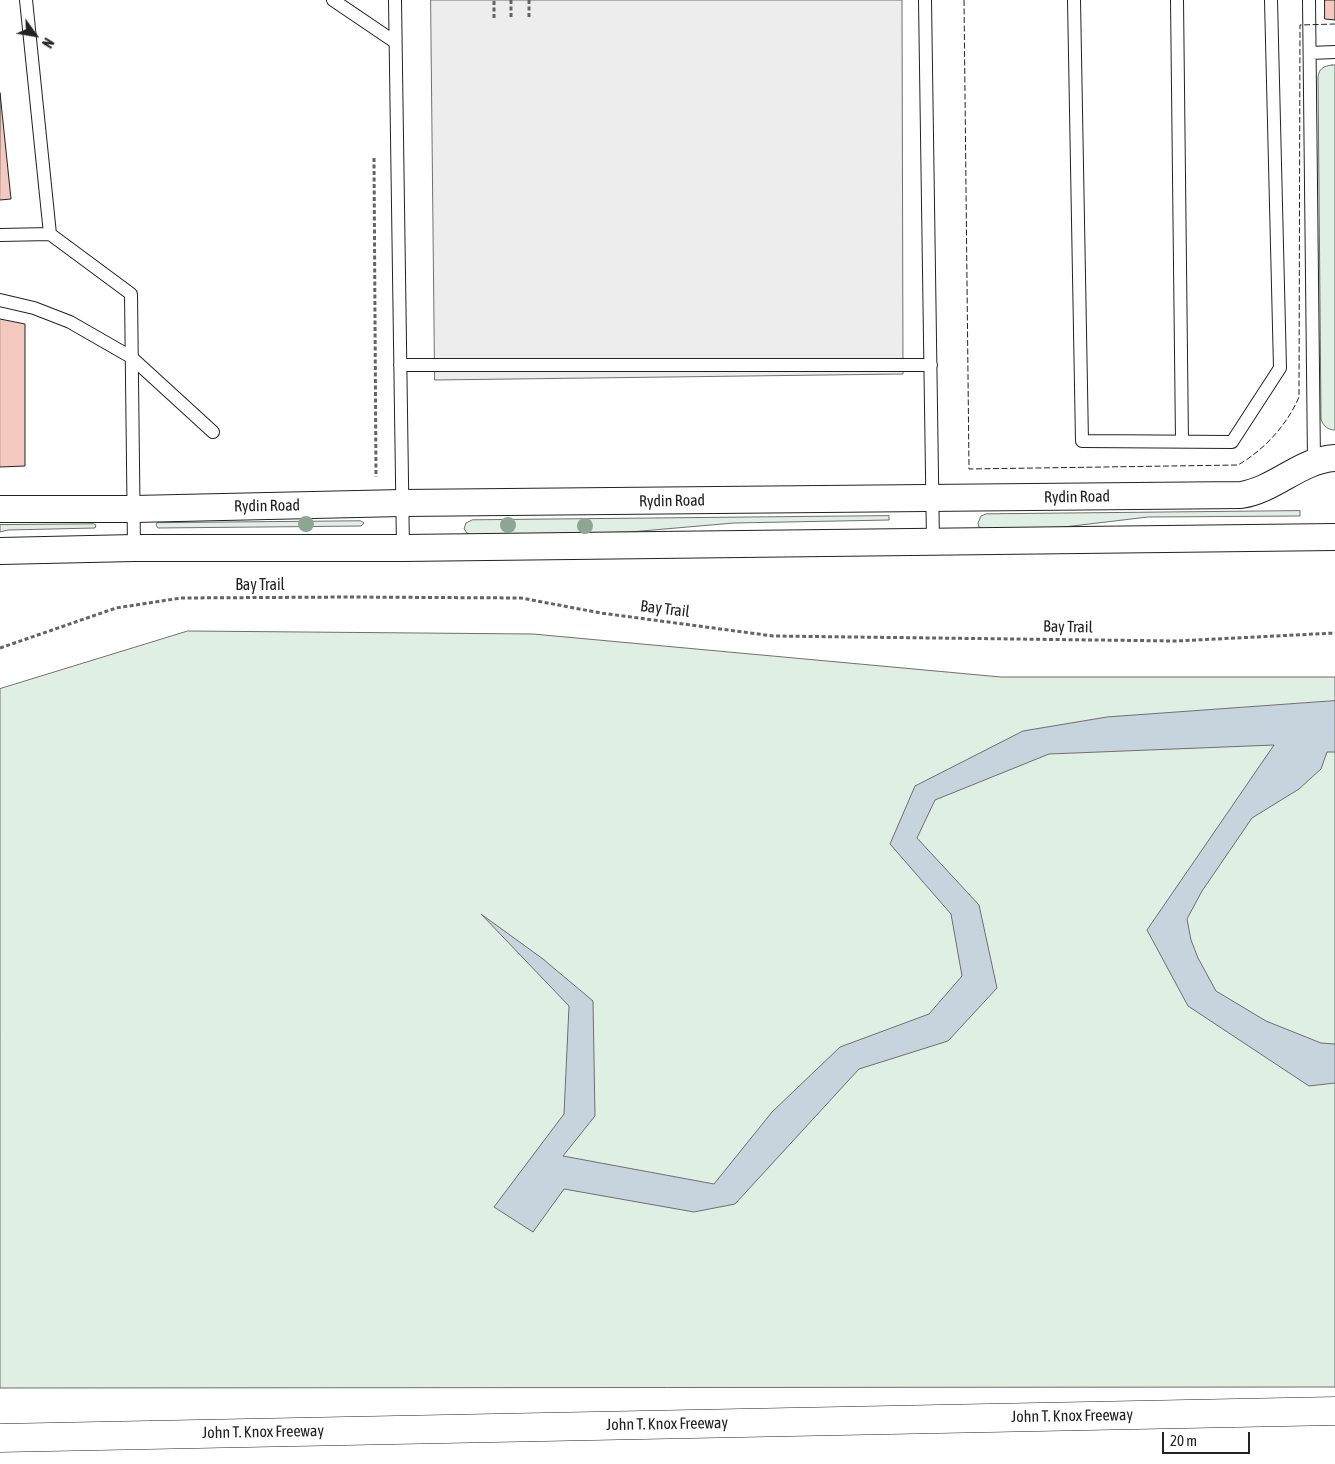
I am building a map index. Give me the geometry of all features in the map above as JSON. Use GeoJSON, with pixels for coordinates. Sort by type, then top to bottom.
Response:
{"type":"FeatureCollection","features":[{"type":"Feature","properties":{"kind":"highway","name":"John T. Knox Freeway"},"geometry":{"type":"LineString","coordinates":[[0,1438],[1335,1411]]}},
{"type":"Feature","properties":{"kind":"street","name":"Rydin Road"},"geometry":{"type":"LineString","coordinates":[[0,509],[134,509],[402,503],[1241,495],[1255,492],[1324,460]]}},
{"type":"Feature","properties":{"kind":"street"},"geometry":{"type":"LineString","coordinates":[[0,551],[134,548],[403,548],[1335,537]]}},
{"type":"Feature","properties":{"kind":"lane"},"geometry":{"type":"LineString","coordinates":[[26,0],[50,234]]}},
{"type":"Feature","properties":{"kind":"lane"},"geometry":{"type":"LineString","coordinates":[[333,0],[395,42]]}},
{"type":"Feature","properties":{"kind":"lane"},"geometry":{"type":"LineString","coordinates":[[395,0],[403,548]]}},
{"type":"Feature","properties":{"kind":"lane"},"geometry":{"type":"LineString","coordinates":[[925,0],[933,498],[932,542]]}},
{"type":"Feature","properties":{"kind":"lane"},"geometry":{"type":"LineString","coordinates":[[1074,0],[1082,441],[1232,442],[1280,368],[1271,0]]}},
{"type":"Feature","properties":{"kind":"lane"},"geometry":{"type":"LineString","coordinates":[[1177,0],[1182,441]]}},
{"type":"Feature","properties":{"kind":"lane"},"geometry":{"type":"LineString","coordinates":[[1309,0],[1324,460]]}},
{"type":"Feature","properties":{"kind":"lane"},"geometry":{"type":"LineString","coordinates":[[1310,53],[1335,52]]}},
{"type":"Feature","properties":{"kind":"lane"},"geometry":{"type":"LineString","coordinates":[[0,235],[50,234],[130,294],[134,548]]}},
{"type":"Feature","properties":{"kind":"lane"},"geometry":{"type":"LineString","coordinates":[[0,300],[34,308],[70,322],[132,357],[213,432]]}},
{"type":"Feature","properties":{"kind":"lane"},"geometry":{"type":"LineString","coordinates":[[400,365],[931,365]]}},
{"type":"Feature","properties":{"kind":"path"},"geometry":{"type":"LineString","coordinates":[[494,0],[494,18]]}},
{"type":"Feature","properties":{"kind":"path"},"geometry":{"type":"LineString","coordinates":[[511,0],[511,18]]}},
{"type":"Feature","properties":{"kind":"path"},"geometry":{"type":"LineString","coordinates":[[529,0],[529,17]]}},
{"type":"Feature","properties":{"kind":"path"},"geometry":{"type":"LineString","coordinates":[[374,156],[376,482]]}},
{"type":"Feature","properties":{"kind":"path","name":"Bay Trail"},"geometry":{"type":"LineString","coordinates":[[0,648],[116,608],[181,598],[521,598],[601,613],[773,636],[1176,641],[1335,633]]}},
{"type":"Feature","properties":{"kind":"green space"},"geometry":{"type":"Polygon","coordinates":[[[1335,65],[1335,430],[1326,427],[1321,419],[1318,77],[1322,68],[1335,65]]]}},
{"type":"Feature","properties":{"kind":"green space"},"geometry":{"type":"Polygon","coordinates":[[[1300,511],[1300,516],[1148,517],[1064,527],[986,530],[979,527],[978,523],[981,516],[986,514],[1300,511]]]}},
{"type":"Feature","properties":{"kind":"green space"},"geometry":{"type":"Polygon","coordinates":[[[889,516],[889,520],[734,523],[630,532],[471,535],[464,529],[466,523],[472,520],[889,516]]]}},
{"type":"Feature","properties":{"kind":"green space"},"geometry":{"type":"Polygon","coordinates":[[[361,521],[364,523],[361,526],[158,528],[156,525],[157,523],[361,521]]]}},
{"type":"Feature","properties":{"kind":"green space"},"geometry":{"type":"Polygon","coordinates":[[[0,525],[96,525],[95,528],[8,530],[0,532],[0,525]]]}},
{"type":"Feature","properties":{"kind":"green space"},"geometry":{"type":"Polygon","coordinates":[[[188,631],[533,634],[1001,677],[1335,677],[1335,1387],[0,1388],[0,689],[188,631]]]}},
{"type":"Feature","properties":{"kind":"shaded area"},"geometry":{"type":"Polygon","coordinates":[[[431,0],[902,0],[903,374],[435,380],[431,0]]]}},
{"type":"Feature","properties":{"kind":"shaded area"},"geometry":{"type":"Polygon","coordinates":[[[1335,701],[1335,752],[1327,752],[1321,769],[1299,789],[1252,818],[1202,891],[1187,919],[1191,940],[1198,958],[1216,991],[1266,1021],[1321,1043],[1335,1044],[1335,1083],[1309,1086],[1188,1006],[1147,930],[1274,745],[1049,754],[935,800],[917,838],[979,905],[997,988],[948,1041],[859,1069],[735,1204],[694,1212],[564,1189],[533,1232],[494,1207],[564,1114],[569,1006],[481,914],[543,959],[593,1001],[595,1116],[563,1156],[714,1184],[772,1112],[840,1047],[929,1014],[962,976],[951,914],[890,844],[915,786],[1023,731],[1107,717],[1335,701]]]}},
{"type":"Feature","properties":{"kind":"building"},"geometry":{"type":"Polygon","coordinates":[[[1325,0],[1335,0],[1335,20],[1325,19],[1325,0]]]}},
{"type":"Feature","properties":{"kind":"building"},"geometry":{"type":"Polygon","coordinates":[[[0,93],[11,199],[0,200],[0,93]]]}},
{"type":"Feature","properties":{"kind":"building"},"geometry":{"type":"Polygon","coordinates":[[[0,319],[25,324],[25,466],[0,467],[0,319]]]}},
{"type":"Feature","properties":{"kind":"fence"},"geometry":{"type":"LineString","coordinates":[[964,0],[969,469],[1238,465],[1257,452],[1274,436],[1288,417],[1299,397],[1300,25],[1335,24]]}}]}
